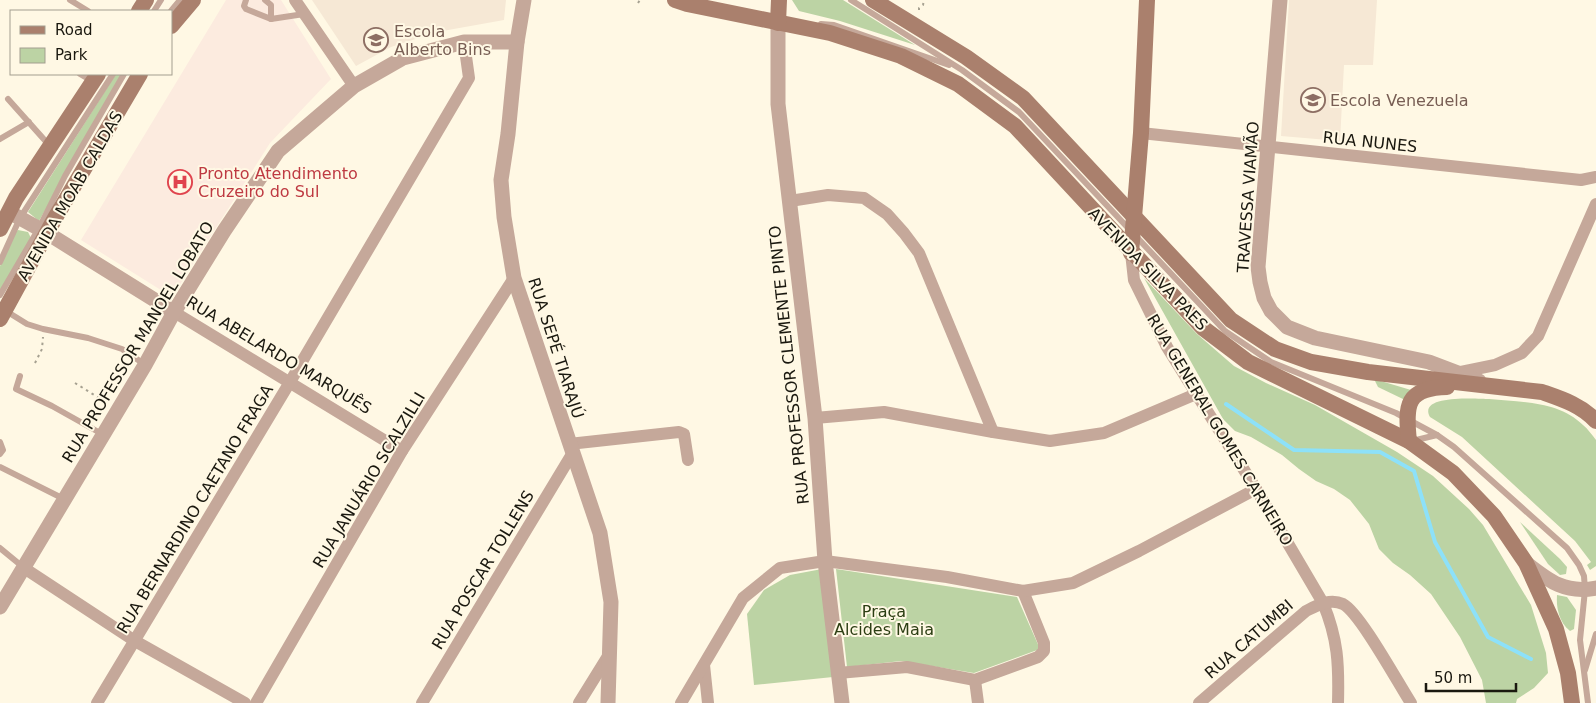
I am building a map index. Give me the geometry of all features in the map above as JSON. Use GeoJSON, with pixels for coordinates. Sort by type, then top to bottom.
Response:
{"type":"FeatureCollection","features":[{"type":"Feature","properties":{"kind":"main road"},"geometry":{"type":"LineString","coordinates":[[172,25],[193,0]]}},
{"type":"Feature","properties":{"kind":"main road","name":"AVENIDA SILVA PAES"},"geometry":{"type":"LineString","coordinates":[[675,0],[686,4],[830,33],[892,53],[958,84],[1015,126],[1131,253],[1203,328],[1248,362],[1409,441],[1453,473],[1488,510],[1526,563],[1556,629],[1568,673],[1572,703]]}},
{"type":"Feature","properties":{"kind":"main road"},"geometry":{"type":"LineString","coordinates":[[778,23],[779,0]]}},
{"type":"Feature","properties":{"kind":"main road","name":"AVENIDA SILVA PAES"},"geometry":{"type":"LineString","coordinates":[[873,0],[966,56],[1023,98],[1232,320],[1274,349],[1311,362],[1358,370],[1490,386]]}},
{"type":"Feature","properties":{"kind":"main road","name":"RUA GENERAL GOMES CARNEIRO"},"geometry":{"type":"LineString","coordinates":[[1131,253],[1141,133],[1147,0]]}},
{"type":"Feature","properties":{"kind":"main road","name":"AVENIDA MOAB CALDAS"},"geometry":{"type":"LineString","coordinates":[[2,308],[43,231],[139,75]]}},
{"type":"Feature","properties":{"kind":"main road"},"geometry":{"type":"LineString","coordinates":[[0,229],[15,215],[50,146],[90,77]]}},
{"type":"Feature","properties":{"kind":"main road"},"geometry":{"type":"LineString","coordinates":[[1409,441],[1406,417],[1408,406],[1414,397],[1422,391],[1432,388],[1490,386],[1542,392],[1566,400],[1588,412],[1596,421]]}},
{"type":"Feature","properties":{"kind":"street"},"geometry":{"type":"LineString","coordinates":[[295,0],[354,86]]}},
{"type":"Feature","properties":{"kind":"street","name":"RUA SEPÉ TIARAJÚ"},"geometry":{"type":"LineString","coordinates":[[524,0],[517,42],[502,180],[504,216],[514,278],[600,532],[612,602],[608,703]]}},
{"type":"Feature","properties":{"kind":"street","name":"TRAVESSA VIAMÃO"},"geometry":{"type":"LineString","coordinates":[[1280,0],[1258,267],[1264,298],[1271,312],[1287,327],[1315,338],[1429,362],[1490,386]]}},
{"type":"Feature","properties":{"kind":"street","name":"RUA PROFESSOR CLEMENTE PINTO"},"geometry":{"type":"LineString","coordinates":[[778,23],[778,104],[815,418],[826,561],[842,703]]}},
{"type":"Feature","properties":{"kind":"street","name":"RUA PROFESSOR MANOEL LOBATO"},"geometry":{"type":"LineString","coordinates":[[1,601],[24,568],[104,435],[174,312],[224,231],[278,150],[354,86],[404,58],[464,42],[517,42]]}},
{"type":"Feature","properties":{"kind":"street","name":"RUA BERNARDINO CAETANO FRAGA"},"geometry":{"type":"LineString","coordinates":[[97,703],[290,382],[469,78],[464,42]]}},
{"type":"Feature","properties":{"kind":"street","name":"RUA NUNES"},"geometry":{"type":"LineString","coordinates":[[1141,133],[1580,180],[1596,177]]}},
{"type":"Feature","properties":{"kind":"street"},"geometry":{"type":"LineString","coordinates":[[790,201],[828,195],[864,198],[887,214],[904,233],[919,253],[993,432]]}},
{"type":"Feature","properties":{"kind":"street"},"geometry":{"type":"LineString","coordinates":[[1456,373],[1495,366],[1522,353],[1538,336],[1596,204]]}},
{"type":"Feature","properties":{"kind":"street","name":"RUA ABELARDO MARQUÊS"},"geometry":{"type":"LineString","coordinates":[[15,215],[402,451]]}},
{"type":"Feature","properties":{"kind":"street","name":"RUA GENERAL GOMES CARNEIRO"},"geometry":{"type":"LineString","coordinates":[[1131,253],[1134,280],[1167,347],[1256,489],[1323,603],[1331,622],[1336,643],[1339,668],[1338,703]]}},
{"type":"Feature","properties":{"kind":"street","name":"RUA JANUÁRIO SCALZILLI"},"geometry":{"type":"LineString","coordinates":[[256,703],[402,451],[514,278]]}},
{"type":"Feature","properties":{"kind":"street"},"geometry":{"type":"LineString","coordinates":[[815,418],[884,412],[1050,441],[1104,433],[1196,394]]}},
{"type":"Feature","properties":{"kind":"street"},"geometry":{"type":"LineString","coordinates":[[571,449],[679,432],[684,434],[688,460]]}},
{"type":"Feature","properties":{"kind":"street","name":"RUA POSCAR TOLLENS"},"geometry":{"type":"LineString","coordinates":[[422,703],[571,449]]}},
{"type":"Feature","properties":{"kind":"street"},"geometry":{"type":"LineString","coordinates":[[681,703],[743,598],[780,568],[826,561],[946,577],[1022,591],[1074,583],[1256,489]]}},
{"type":"Feature","properties":{"kind":"street"},"geometry":{"type":"LineString","coordinates":[[1526,563],[1549,581],[1570,590],[1590,589]]}},
{"type":"Feature","properties":{"kind":"street"},"geometry":{"type":"LineString","coordinates":[[24,568],[135,641],[245,703]]}},
{"type":"Feature","properties":{"kind":"street"},"geometry":{"type":"LineString","coordinates":[[838,673],[907,667],[976,680],[1038,657],[1044,651],[1044,643],[1022,591]]}},
{"type":"Feature","properties":{"kind":"street"},"geometry":{"type":"LineString","coordinates":[[1323,603],[1333,601],[1343,604],[1352,611],[1411,703]]}},
{"type":"Feature","properties":{"kind":"street","name":"RUA CATUMBI"},"geometry":{"type":"LineString","coordinates":[[1199,703],[1306,611],[1323,603]]}},
{"type":"Feature","properties":{"kind":"street"},"geometry":{"type":"LineString","coordinates":[[579,703],[610,653]]}},
{"type":"Feature","properties":{"kind":"street"},"geometry":{"type":"LineString","coordinates":[[704,665],[708,703]]}},
{"type":"Feature","properties":{"kind":"street"},"geometry":{"type":"LineString","coordinates":[[976,680],[978,703]]}},
{"type":"Feature","properties":{"kind":"lane"},"geometry":{"type":"LineString","coordinates":[[70,0],[86,10]]}},
{"type":"Feature","properties":{"kind":"lane"},"geometry":{"type":"LineString","coordinates":[[172,10],[180,0]]}},
{"type":"Feature","properties":{"kind":"lane"},"geometry":{"type":"LineString","coordinates":[[246,0],[244,6],[246,10],[271,19],[304,14]]}},
{"type":"Feature","properties":{"kind":"lane"},"geometry":{"type":"LineString","coordinates":[[265,0],[269,1],[271,5],[271,19]]}},
{"type":"Feature","properties":{"kind":"lane"},"geometry":{"type":"LineString","coordinates":[[851,0],[962,70],[1019,112],[1225,331],[1271,362],[1406,417],[1437,435],[1454,446],[1567,548],[1579,565],[1590,589],[1580,640],[1588,703]]}},
{"type":"Feature","properties":{"kind":"lane"},"geometry":{"type":"LineString","coordinates":[[778,23],[834,24],[962,70]]}},
{"type":"Feature","properties":{"kind":"lane"},"geometry":{"type":"LineString","coordinates":[[0,262],[15,215],[112,75]]}},
{"type":"Feature","properties":{"kind":"lane"},"geometry":{"type":"LineString","coordinates":[[43,231],[65,176],[123,75]]}},
{"type":"Feature","properties":{"kind":"lane"},"geometry":{"type":"LineString","coordinates":[[8,99],[50,146]]}},
{"type":"Feature","properties":{"kind":"lane"},"geometry":{"type":"LineString","coordinates":[[0,139],[29,122]]}},
{"type":"Feature","properties":{"kind":"lane"},"geometry":{"type":"LineString","coordinates":[[2,308],[27,324],[88,338],[122,349],[145,365]]}},
{"type":"Feature","properties":{"kind":"lane"},"geometry":{"type":"LineString","coordinates":[[1248,362],[1320,382]]}},
{"type":"Feature","properties":{"kind":"lane"},"geometry":{"type":"LineString","coordinates":[[20,376],[16,389],[52,406],[104,435]]}},
{"type":"Feature","properties":{"kind":"lane"},"geometry":{"type":"LineString","coordinates":[[1409,441],[1437,435]]}},
{"type":"Feature","properties":{"kind":"lane"},"geometry":{"type":"LineString","coordinates":[[0,442],[3,450],[0,454]]}},
{"type":"Feature","properties":{"kind":"lane"},"geometry":{"type":"LineString","coordinates":[[0,467],[65,499]]}},
{"type":"Feature","properties":{"kind":"lane"},"geometry":{"type":"LineString","coordinates":[[0,548],[24,568]]}},
{"type":"Feature","properties":{"kind":"lane"},"geometry":{"type":"LineString","coordinates":[[1584,674],[1596,634]]}},
{"type":"Feature","properties":{"kind":"path"},"geometry":{"type":"LineString","coordinates":[[35,363],[43,343],[43,329]]}},
{"type":"Feature","properties":{"kind":"path"},"geometry":{"type":"LineString","coordinates":[[75,383],[118,410]]}},
{"type":"Feature","properties":{"kind":"shaded area","name":"Pronto Atendimento Cruzeiro do Sul"},"geometry":{"type":"Polygon","coordinates":[[[226,0],[281,0],[331,79],[270,143],[172,297],[81,240],[226,0]]]}},
{"type":"Feature","properties":{"kind":"shaded area","name":"Escola Alberto Bins"},"geometry":{"type":"Polygon","coordinates":[[[312,0],[506,0],[504,20],[437,32],[391,47],[356,66],[312,0]]]}},
{"type":"Feature","properties":{"kind":"shaded area","name":"Escola Venezuela"},"geometry":{"type":"Polygon","coordinates":[[[1289,0],[1377,0],[1373,65],[1344,65],[1340,141],[1281,136],[1289,0]]]}},
{"type":"Feature","properties":{"kind":"green space"},"geometry":{"type":"Polygon","coordinates":[[[792,0],[843,0],[915,45],[840,21],[799,11],[792,0]]]}},
{"type":"Feature","properties":{"kind":"green space"},"geometry":{"type":"Polygon","coordinates":[[[115,75],[121,75],[39,221],[28,212],[115,75]]]}},
{"type":"Feature","properties":{"kind":"green space"},"geometry":{"type":"Polygon","coordinates":[[[18,230],[28,232],[31,238],[0,292],[0,266],[14,233],[18,230]]]}},
{"type":"Feature","properties":{"kind":"green space"},"geometry":{"type":"Polygon","coordinates":[[[1144,278],[1197,334],[1234,366],[1315,405],[1397,452],[1433,476],[1469,509],[1483,525],[1531,605],[1546,653],[1548,673],[1534,688],[1517,699],[1516,703],[1486,703],[1482,680],[1460,637],[1431,594],[1379,549],[1369,524],[1350,500],[1334,489],[1316,481],[1282,455],[1251,437],[1235,431],[1223,419],[1144,278]]]}},
{"type":"Feature","properties":{"kind":"green space"},"geometry":{"type":"Polygon","coordinates":[[[1374,379],[1411,390],[1405,400],[1378,387],[1374,379]]]}},
{"type":"Feature","properties":{"kind":"green space"},"geometry":{"type":"Polygon","coordinates":[[[1450,399],[1489,399],[1539,404],[1563,411],[1583,425],[1596,440],[1596,566],[1590,570],[1587,565],[1591,562],[1575,541],[1462,437],[1430,417],[1428,410],[1432,404],[1450,399]]]}},
{"type":"Feature","properties":{"kind":"green space"},"geometry":{"type":"Polygon","coordinates":[[[1520,522],[1560,559],[1567,567],[1566,574],[1560,575],[1548,564],[1520,522]]]}},
{"type":"Feature","properties":{"kind":"green space"},"geometry":{"type":"Polygon","coordinates":[[[822,569],[833,677],[754,685],[747,614],[764,590],[790,575],[822,569]]]}},
{"type":"Feature","properties":{"kind":"green space","name":"Praça Alcides Maia"},"geometry":{"type":"Polygon","coordinates":[[[836,569],[1017,597],[1040,649],[974,673],[901,661],[847,667],[836,569]]]}},
{"type":"Feature","properties":{"kind":"green space"},"geometry":{"type":"Polygon","coordinates":[[[1557,595],[1567,597],[1576,610],[1574,629],[1570,631],[1563,623],[1559,614],[1557,595]]]}},
{"type":"Feature","properties":{"kind":"waterway"},"geometry":{"type":"LineString","coordinates":[[1226,404],[1294,450],[1380,452],[1414,471],[1435,542],[1488,637],[1531,659]]}},
{"type":"Feature","properties":{"kind":"place","name":"Escola Alberto Bins"},"geometry":{"type":"Point","coordinates":[376,40]}},
{"type":"Feature","properties":{"kind":"place","name":"Escola Venezuela"},"geometry":{"type":"Point","coordinates":[1313,100]}},
{"type":"Feature","properties":{"kind":"place","name":"Pronto Atendimento Cruzeiro do Sul"},"geometry":{"type":"Point","coordinates":[180,182]}}]}
